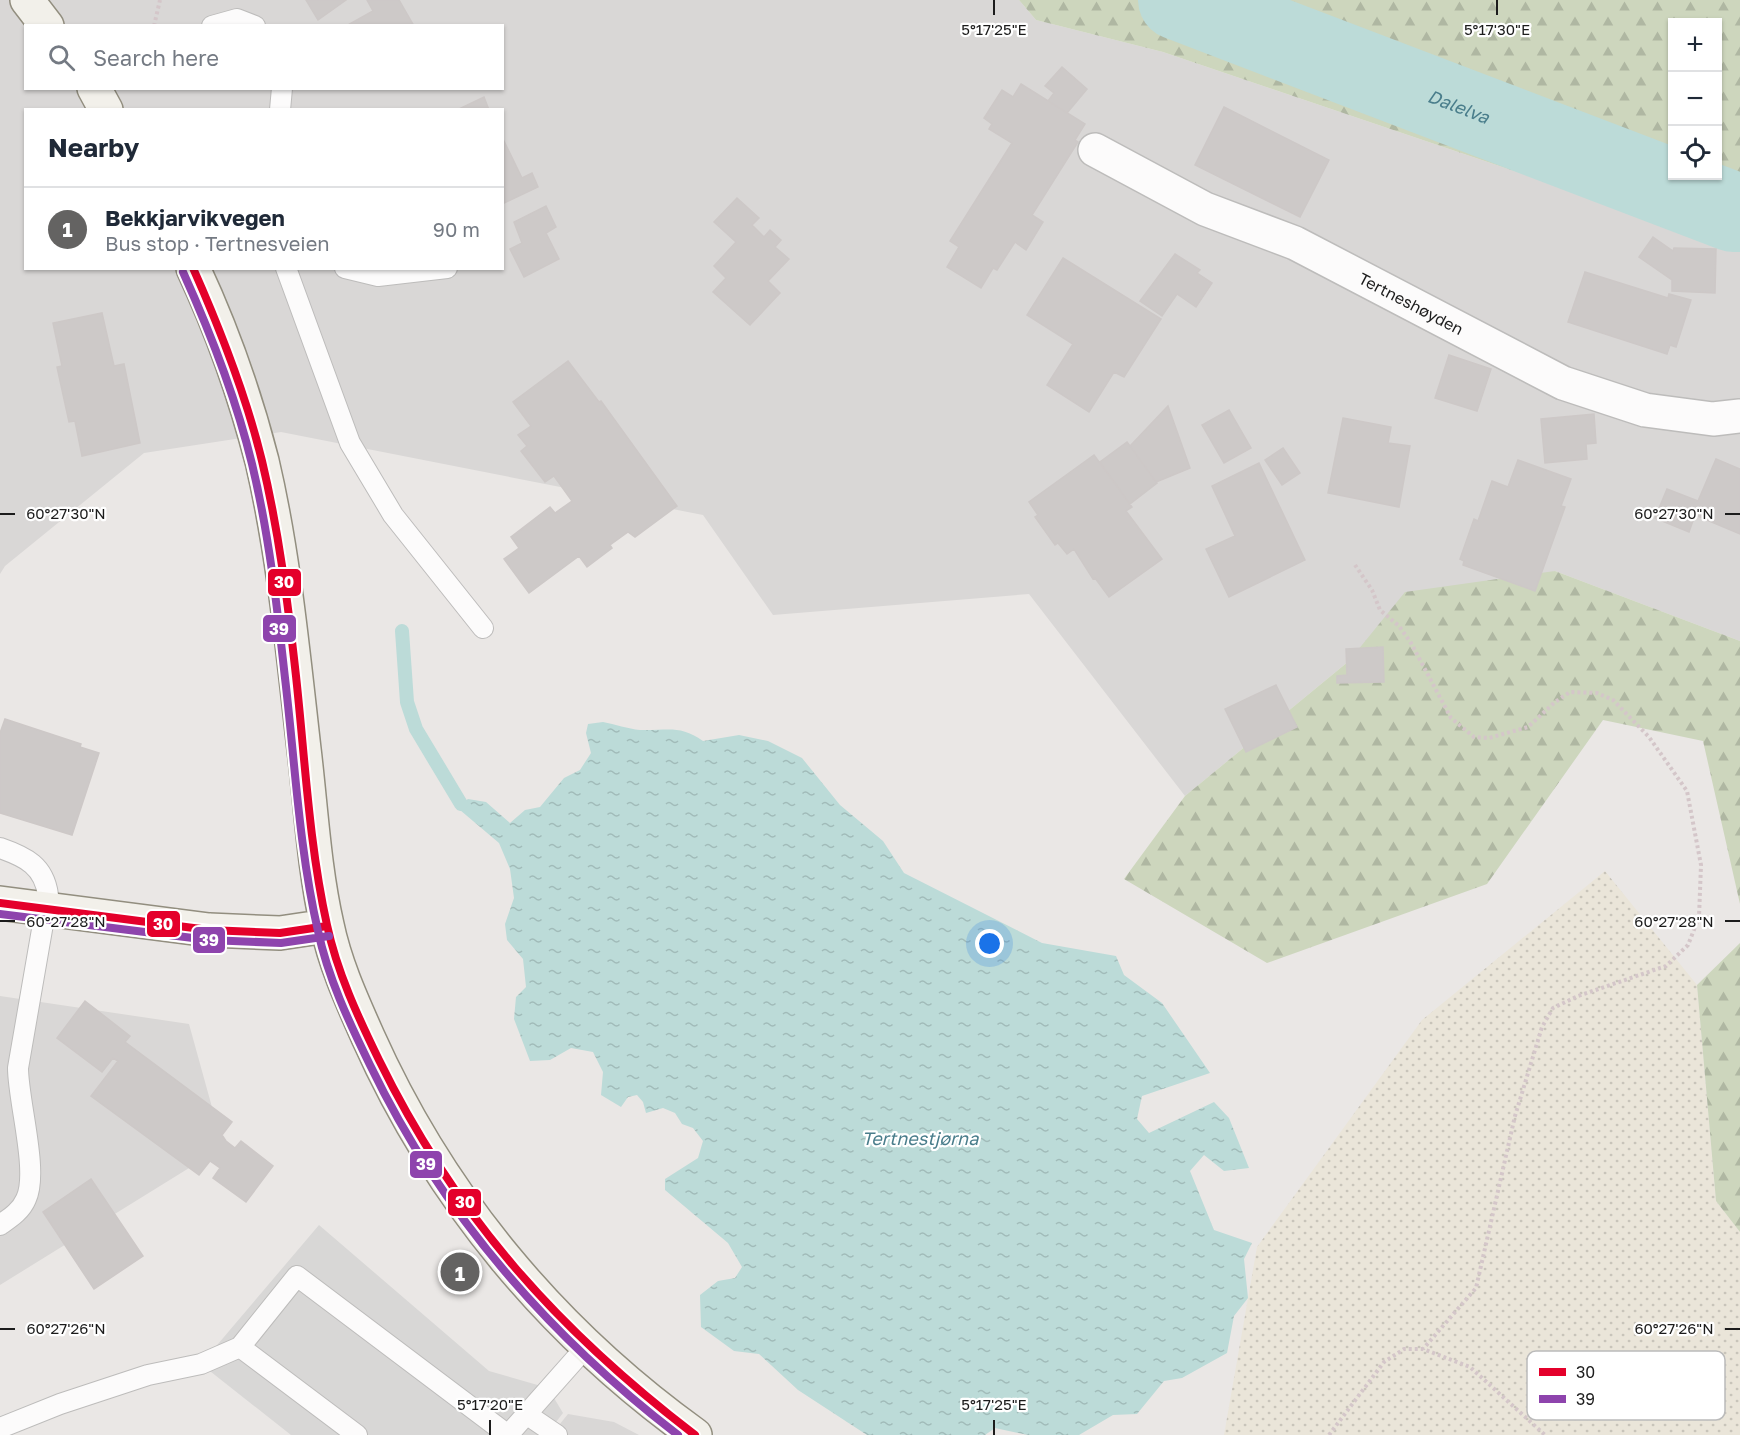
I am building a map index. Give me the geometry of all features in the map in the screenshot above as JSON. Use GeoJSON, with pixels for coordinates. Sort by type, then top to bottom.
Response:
{"type":"FeatureCollection","features":[{"type":"Feature","properties":{"kind":"main road"},"geometry":{"type":"LineString","coordinates":[[27,0],[45,24]]}},
{"type":"Feature","properties":{"kind":"main road"},"geometry":{"type":"LineString","coordinates":[[95,90],[105,108]]}},
{"type":"Feature","properties":{"kind":"main road"},"geometry":{"type":"LineString","coordinates":[[194,270],[227,347],[249,413],[264,474],[286,604],[327,926],[339,967],[378,1059],[436,1166],[500,1254],[586,1347],[646,1399],[695,1435]]}},
{"type":"Feature","properties":{"kind":"main road"},"geometry":{"type":"LineString","coordinates":[[0,903],[209,930],[280,933],[327,926]]}},
{"type":"Feature","properties":{"kind":"street","name":"Tertneshøyden"},"geometry":{"type":"LineString","coordinates":[[1095,150],[1205,209],[1294,243],[1563,383],[1645,410],[1713,418],[1740,416]]}},
{"type":"Feature","properties":{"kind":"lane"},"geometry":{"type":"LineString","coordinates":[[219,24],[237,19],[250,24]]}},
{"type":"Feature","properties":{"kind":"lane"},"geometry":{"type":"LineString","coordinates":[[280,108],[282,90]]}},
{"type":"Feature","properties":{"kind":"lane"},"geometry":{"type":"LineString","coordinates":[[287,270],[350,444],[393,515],[483,628]]}},
{"type":"Feature","properties":{"kind":"lane"},"geometry":{"type":"LineString","coordinates":[[353,270],[378,276],[430,270]]}},
{"type":"Feature","properties":{"kind":"lane"},"geometry":{"type":"LineString","coordinates":[[0,848],[24,857],[39,868],[46,882],[48,909],[18,1068],[18,1091],[31,1182],[27,1198],[21,1207],[15,1215],[0,1225]]}},
{"type":"Feature","properties":{"kind":"lane"},"geometry":{"type":"LineString","coordinates":[[0,1428],[71,1400],[148,1375],[201,1364],[240,1347],[297,1276],[508,1435],[586,1347]]}},
{"type":"Feature","properties":{"kind":"lane"},"geometry":{"type":"LineString","coordinates":[[240,1347],[357,1435]]}},
{"type":"Feature","properties":{"kind":"lane"},"geometry":{"type":"LineString","coordinates":[[526,1413],[557,1435]]}},
{"type":"Feature","properties":{"kind":"path"},"geometry":{"type":"LineString","coordinates":[[154,24],[160,0]]}},
{"type":"Feature","properties":{"kind":"path"},"geometry":{"type":"LineString","coordinates":[[1355,565],[1372,590],[1380,610],[1399,626],[1411,643],[1451,718],[1474,737],[1489,738],[1528,728],[1555,702],[1570,692],[1597,693],[1613,700],[1649,737],[1687,790],[1701,865],[1699,917],[1688,945],[1666,966],[1578,996],[1553,1008],[1542,1027],[1515,1116],[1476,1288],[1423,1349]]}},
{"type":"Feature","properties":{"kind":"path"},"geometry":{"type":"LineString","coordinates":[[1329,1435],[1384,1362],[1404,1349],[1423,1349],[1470,1367],[1527,1419]]}},
{"type":"Feature","properties":{"kind":"path"},"geometry":{"type":"LineString","coordinates":[[1528,1420],[1545,1435]]}},
{"type":"Feature","properties":{"kind":"shaded area"},"geometry":{"type":"Polygon","coordinates":[[[0,0],[1019,0],[1036,20],[1163,52],[1647,216],[1740,229],[1740,641],[1555,571],[1349,661],[1185,796],[1029,594],[773,615],[703,515],[281,432],[144,453],[5,566],[0,574],[0,0]]]}},
{"type":"Feature","properties":{"kind":"shaded area"},"geometry":{"type":"Polygon","coordinates":[[[1605,871],[1697,985],[1716,1201],[1740,1232],[1740,1435],[1224,1435],[1257,1247],[1422,1020],[1605,871]]]}},
{"type":"Feature","properties":{"kind":"shaded area"},"geometry":{"type":"Polygon","coordinates":[[[0,996],[189,1024],[223,1147],[0,1285],[0,996]]]}},
{"type":"Feature","properties":{"kind":"shaded area"},"geometry":{"type":"Polygon","coordinates":[[[319,1225],[489,1371],[548,1388],[563,1413],[546,1435],[291,1435],[201,1364],[319,1225]]]}},
{"type":"Feature","properties":{"kind":"shaded area"},"geometry":{"type":"Polygon","coordinates":[[[568,1414],[614,1422],[639,1435],[551,1435],[568,1414]]]}},
{"type":"Feature","properties":{"kind":"green space"},"geometry":{"type":"Polygon","coordinates":[[[1019,0],[1740,0],[1740,229],[1647,216],[1163,52],[1036,20],[1019,0]]]}},
{"type":"Feature","properties":{"kind":"green space"},"geometry":{"type":"Polygon","coordinates":[[[1555,571],[1740,641],[1740,904],[1703,741],[1603,720],[1487,884],[1267,963],[1124,879],[1185,796],[1349,661],[1405,592],[1555,571]]]}},
{"type":"Feature","properties":{"kind":"green space"},"geometry":{"type":"Polygon","coordinates":[[[1740,943],[1740,1232],[1716,1201],[1697,985],[1740,943]]]}},
{"type":"Feature","properties":{"kind":"water","name":"Tertnestjørna"},"geometry":{"type":"Polygon","coordinates":[[[603,722],[640,730],[680,730],[703,741],[739,735],[768,741],[802,758],[840,805],[883,841],[904,873],[1042,943],[1116,956],[1124,975],[1162,1003],[1210,1073],[1142,1096],[1137,1119],[1149,1133],[1214,1102],[1229,1118],[1249,1168],[1224,1171],[1204,1155],[1190,1171],[1214,1230],[1252,1243],[1244,1259],[1248,1298],[1234,1316],[1227,1353],[1182,1378],[1164,1381],[1137,1414],[1113,1415],[1079,1435],[1028,1435],[995,1428],[985,1435],[867,1435],[798,1390],[759,1354],[734,1351],[701,1327],[700,1295],[718,1281],[735,1278],[742,1267],[728,1243],[665,1190],[665,1179],[698,1158],[703,1141],[693,1128],[682,1124],[675,1113],[663,1108],[646,1113],[643,1102],[637,1095],[628,1097],[621,1107],[601,1095],[603,1072],[593,1052],[571,1048],[550,1060],[530,1061],[514,1019],[516,997],[526,987],[523,959],[507,940],[505,924],[514,898],[510,869],[499,843],[460,810],[461,804],[468,799],[486,802],[510,823],[525,810],[540,807],[564,778],[580,770],[591,753],[586,733],[588,724],[603,722]]]}},
{"type":"Feature","properties":{"kind":"building"},"geometry":{"type":"Polygon","coordinates":[[[306,0],[346,0],[318,20],[306,0]]]}},
{"type":"Feature","properties":{"kind":"building"},"geometry":{"type":"Polygon","coordinates":[[[367,0],[399,0],[413,24],[350,24],[373,11],[367,0]]]}},
{"type":"Feature","properties":{"kind":"building"},"geometry":{"type":"Polygon","coordinates":[[[1062,67],[1087,89],[1067,113],[1048,101],[1054,93],[1045,86],[1062,67]]]}},
{"type":"Feature","properties":{"kind":"building"},"geometry":{"type":"Polygon","coordinates":[[[1021,84],[1085,124],[1075,140],[1078,142],[1032,215],[1043,222],[1026,250],[1015,242],[997,270],[993,268],[981,288],[947,267],[959,247],[950,241],[1012,143],[989,129],[992,124],[984,118],[1002,90],[1013,97],[1021,84]]]}},
{"type":"Feature","properties":{"kind":"building"},"geometry":{"type":"Polygon","coordinates":[[[484,97],[488,108],[461,108],[484,97]]]}},
{"type":"Feature","properties":{"kind":"building"},"geometry":{"type":"Polygon","coordinates":[[[1224,107],[1329,160],[1300,217],[1195,165],[1224,107]]]}},
{"type":"Feature","properties":{"kind":"building"},"geometry":{"type":"Polygon","coordinates":[[[504,141],[522,178],[532,173],[538,187],[504,203],[504,141]]]}},
{"type":"Feature","properties":{"kind":"building"},"geometry":{"type":"Polygon","coordinates":[[[737,198],[759,218],[752,225],[764,237],[770,230],[781,240],[775,247],[789,259],[768,281],[780,293],[750,325],[713,292],[726,278],[714,266],[736,242],[714,222],[737,198]]]}},
{"type":"Feature","properties":{"kind":"building"},"geometry":{"type":"Polygon","coordinates":[[[546,206],[556,227],[546,233],[559,259],[524,277],[510,249],[522,243],[514,222],[546,206]]]}},
{"type":"Feature","properties":{"kind":"building"},"geometry":{"type":"Polygon","coordinates":[[[1653,237],[1673,251],[1674,248],[1716,249],[1715,293],[1672,291],[1672,280],[1639,257],[1653,237]]]}},
{"type":"Feature","properties":{"kind":"building"},"geometry":{"type":"Polygon","coordinates":[[[1175,254],[1200,270],[1197,273],[1212,283],[1196,307],[1177,294],[1162,316],[1140,301],[1175,254]]]}},
{"type":"Feature","properties":{"kind":"building"},"geometry":{"type":"Polygon","coordinates":[[[1063,258],[1161,319],[1124,377],[1114,372],[1089,412],[1047,385],[1073,344],[1027,315],[1063,258]]]}},
{"type":"Feature","properties":{"kind":"building"},"geometry":{"type":"Polygon","coordinates":[[[1585,272],[1668,298],[1669,294],[1691,300],[1676,347],[1670,345],[1667,354],[1568,322],[1585,272]]]}},
{"type":"Feature","properties":{"kind":"building"},"geometry":{"type":"Polygon","coordinates":[[[102,313],[114,366],[124,364],[140,443],[82,456],[75,421],[69,422],[57,367],[62,366],[53,323],[102,313]]]}},
{"type":"Feature","properties":{"kind":"building"},"geometry":{"type":"Polygon","coordinates":[[[1449,355],[1491,369],[1477,411],[1435,398],[1449,355]]]}},
{"type":"Feature","properties":{"kind":"building"},"geometry":{"type":"Polygon","coordinates":[[[568,361],[599,402],[601,401],[677,506],[635,537],[628,532],[587,567],[579,556],[529,593],[504,559],[519,548],[511,537],[550,507],[555,513],[572,501],[554,476],[545,482],[521,451],[527,446],[518,435],[531,426],[513,402],[568,361]]]}},
{"type":"Feature","properties":{"kind":"building"},"geometry":{"type":"Polygon","coordinates":[[[1168,406],[1190,468],[1156,482],[1130,446],[1168,406]]]}},
{"type":"Feature","properties":{"kind":"building"},"geometry":{"type":"Polygon","coordinates":[[[1229,410],[1251,448],[1224,463],[1202,425],[1229,410]]]}},
{"type":"Feature","properties":{"kind":"building"},"geometry":{"type":"Polygon","coordinates":[[[1594,414],[1596,443],[1586,444],[1587,459],[1545,463],[1541,419],[1594,414]]]}},
{"type":"Feature","properties":{"kind":"building"},"geometry":{"type":"Polygon","coordinates":[[[1343,418],[1391,427],[1388,443],[1410,446],[1399,507],[1328,493],[1343,418]]]}},
{"type":"Feature","properties":{"kind":"building"},"geometry":{"type":"Polygon","coordinates":[[[1127,442],[1157,483],[1130,504],[1100,462],[1127,442]]]}},
{"type":"Feature","properties":{"kind":"building"},"geometry":{"type":"Polygon","coordinates":[[[1283,448],[1300,473],[1282,485],[1265,460],[1283,448]]]}},
{"type":"Feature","properties":{"kind":"building"},"geometry":{"type":"Polygon","coordinates":[[[1094,455],[1132,507],[1126,511],[1162,559],[1109,597],[1095,578],[1093,579],[1074,549],[1067,554],[1058,543],[1055,545],[1035,517],[1038,515],[1029,502],[1094,455]]]}},
{"type":"Feature","properties":{"kind":"building"},"geometry":{"type":"Polygon","coordinates":[[[1716,459],[1740,469],[1740,534],[1695,515],[1689,532],[1655,518],[1667,489],[1698,501],[1716,459]]]}},
{"type":"Feature","properties":{"kind":"building"},"geometry":{"type":"Polygon","coordinates":[[[1518,460],[1571,479],[1561,506],[1565,507],[1535,591],[1463,565],[1464,561],[1460,559],[1474,519],[1478,521],[1492,481],[1508,487],[1518,460]]]}},
{"type":"Feature","properties":{"kind":"building"},"geometry":{"type":"Polygon","coordinates":[[[1259,463],[1305,560],[1229,597],[1206,549],[1235,536],[1212,486],[1259,463]]]}},
{"type":"Feature","properties":{"kind":"building"},"geometry":{"type":"Polygon","coordinates":[[[1383,647],[1384,682],[1337,683],[1337,676],[1347,675],[1346,649],[1383,647]]]}},
{"type":"Feature","properties":{"kind":"building"},"geometry":{"type":"Polygon","coordinates":[[[1276,685],[1297,727],[1246,752],[1225,709],[1276,685]]]}},
{"type":"Feature","properties":{"kind":"building"},"geometry":{"type":"Polygon","coordinates":[[[5,719],[81,744],[80,747],[99,753],[72,835],[0,813],[0,733],[5,719]]]}},
{"type":"Feature","properties":{"kind":"building"},"geometry":{"type":"Polygon","coordinates":[[[85,1001],[130,1036],[125,1042],[232,1122],[222,1135],[226,1141],[235,1148],[241,1141],[273,1166],[246,1202],[213,1178],[220,1168],[210,1161],[199,1175],[91,1096],[118,1061],[113,1058],[102,1072],[57,1038],[85,1001]]]}},
{"type":"Feature","properties":{"kind":"building"},"geometry":{"type":"Polygon","coordinates":[[[91,1179],[143,1256],[94,1289],[43,1212],[91,1179]]]}},
{"type":"Feature","properties":{"kind":"waterway","name":"Dalelva"},"geometry":{"type":"LineString","coordinates":[[1178,0],[1733,212],[1740,212]]}},
{"type":"Feature","properties":{"kind":"waterway"},"geometry":{"type":"LineString","coordinates":[[402,631],[407,702],[416,729],[461,804]]}},
{"type":"Feature","properties":{"kind":"transit line","name":"30"},"geometry":{"type":"LineString","coordinates":[[194,270],[241,388],[256,436],[268,488],[286,595],[312,833],[321,894],[336,960],[356,1011],[409,1117],[477,1220],[555,1312],[645,1395],[695,1435]]}},
{"type":"Feature","properties":{"kind":"transit line","name":"39"},"geometry":{"type":"LineString","coordinates":[[183,272],[231,391],[246,439],[258,490],[276,597],[306,869],[327,966],[354,1033],[399,1120],[430,1172],[502,1268],[585,1356],[630,1397],[678,1435]]}},
{"type":"Feature","properties":{"kind":"transit line","name":"30"},"geometry":{"type":"LineString","coordinates":[[0,903],[209,930],[280,933],[327,926]]}},
{"type":"Feature","properties":{"kind":"transit line","name":"39"},"geometry":{"type":"LineString","coordinates":[[0,914],[209,940],[281,943],[329,936]]}},
{"type":"Feature","properties":{"kind":"place","name":"Bekkjarvikvegen"},"geometry":{"type":"Point","coordinates":[460,1272]}}]}
